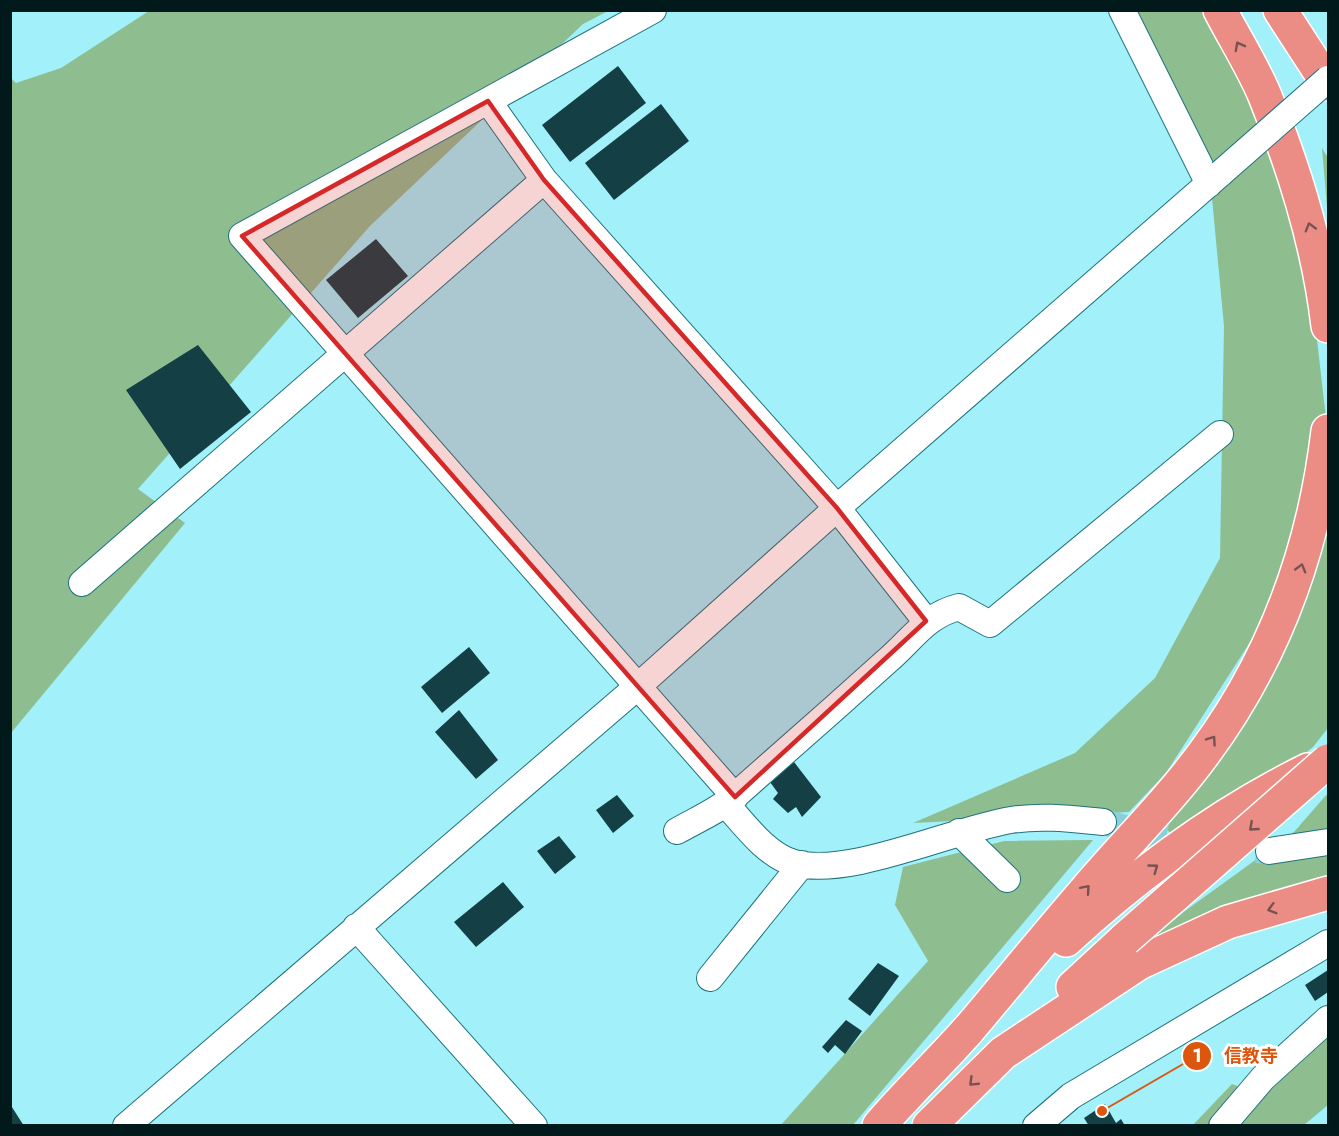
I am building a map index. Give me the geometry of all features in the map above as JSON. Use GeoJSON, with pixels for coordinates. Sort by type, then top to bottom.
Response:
{"type":"FeatureCollection","features":[{"type":"Feature","properties":{"kind":"highway"},"geometry":{"type":"LineString","coordinates":[[1220,10],[1264,94],[1284,148],[1323,273],[1329,326]]}},
{"type":"Feature","properties":{"kind":"highway"},"geometry":{"type":"LineString","coordinates":[[1280,10],[1329,84]]}},
{"type":"Feature","properties":{"kind":"highway"},"geometry":{"type":"LineString","coordinates":[[879,1125],[968,1030],[1086,890],[1189,774],[1238,703],[1273,639],[1297,581],[1313,524],[1329,430]]}},
{"type":"Feature","properties":{"kind":"highway"},"geometry":{"type":"LineString","coordinates":[[968,1030],[1097,912],[1150,871],[1235,810],[1329,761]]}},
{"type":"Feature","properties":{"kind":"highway"},"geometry":{"type":"LineString","coordinates":[[929,1125],[1003,1053],[1132,951],[1329,761]]}},
{"type":"Feature","properties":{"kind":"highway"},"geometry":{"type":"LineString","coordinates":[[1132,951],[1329,893]]}},
{"type":"Feature","properties":{"kind":"street"},"geometry":{"type":"LineString","coordinates":[[652,10],[242,236],[735,797]]}},
{"type":"Feature","properties":{"kind":"street"},"geometry":{"type":"LineString","coordinates":[[1122,10],[1215,179]]}},
{"type":"Feature","properties":{"kind":"street"},"geometry":{"type":"LineString","coordinates":[[126,1125],[636,687],[837,508],[1329,79]]}},
{"type":"Feature","properties":{"kind":"street"},"geometry":{"type":"LineString","coordinates":[[488,102],[544,180],[837,508],[927,621]]}},
{"type":"Feature","properties":{"kind":"street"},"geometry":{"type":"LineString","coordinates":[[82,583],[544,180]]}},
{"type":"Feature","properties":{"kind":"street"},"geometry":{"type":"LineString","coordinates":[[1102,822],[1052,818],[1022,819],[959,832],[851,863],[822,868],[777,855],[755,836],[725,803],[735,797],[756,775],[890,659],[927,621],[942,611],[959,607],[990,624],[1220,434]]}},
{"type":"Feature","properties":{"kind":"street"},"geometry":{"type":"LineString","coordinates":[[677,831],[735,797]]}},
{"type":"Feature","properties":{"kind":"street"},"geometry":{"type":"LineString","coordinates":[[959,832],[1007,879]]}},
{"type":"Feature","properties":{"kind":"street"},"geometry":{"type":"LineString","coordinates":[[1269,851],[1329,842]]}},
{"type":"Feature","properties":{"kind":"street"},"geometry":{"type":"LineString","coordinates":[[710,978],[802,864]]}},
{"type":"Feature","properties":{"kind":"street"},"geometry":{"type":"LineString","coordinates":[[356,927],[534,1125]]}},
{"type":"Feature","properties":{"kind":"street"},"geometry":{"type":"LineString","coordinates":[[1036,1125],[1071,1096],[1329,943]]}},
{"type":"Feature","properties":{"kind":"street"},"geometry":{"type":"LineString","coordinates":[[1222,1125],[1263,1078],[1329,1019]]}},
{"type":"Feature","properties":{"kind":"highlighted area"},"geometry":{"type":"Polygon","coordinates":[[[488,101],[544,180],[837,508],[926,621],[735,797],[242,236],[488,101]]]}},
{"type":"Feature","properties":{"kind":"green space"},"geometry":{"type":"Polygon","coordinates":[[[149,11],[608,11],[583,24],[370,226],[138,489],[185,523],[11,733],[10,77],[16,83],[61,68],[149,11]]]}},
{"type":"Feature","properties":{"kind":"green space"},"geometry":{"type":"Polygon","coordinates":[[[1136,11],[1209,11],[1264,107],[1307,252],[1328,436],[1279,597],[1166,773],[1129,812],[913,823],[1075,753],[1155,678],[1220,558],[1224,326],[1208,155],[1136,11]]]}},
{"type":"Feature","properties":{"kind":"green space"},"geometry":{"type":"Polygon","coordinates":[[[1322,148],[1328,158],[1328,219],[1322,148]]]}},
{"type":"Feature","properties":{"kind":"green space"},"geometry":{"type":"Polygon","coordinates":[[[1328,499],[1328,728],[1313,747],[1263,787],[1170,833],[1160,821],[1328,499]]]}},
{"type":"Feature","properties":{"kind":"green space"},"geometry":{"type":"Polygon","coordinates":[[[1328,793],[1328,885],[1149,940],[1294,832],[1328,793]]]}},
{"type":"Feature","properties":{"kind":"green space"},"geometry":{"type":"Polygon","coordinates":[[[1093,840],[853,1125],[780,1126],[928,961],[895,905],[903,867],[1004,841],[1093,840]]]}},
{"type":"Feature","properties":{"kind":"green space"},"geometry":{"type":"Polygon","coordinates":[[[1328,1035],[1328,1105],[1304,1125],[1192,1126],[1232,1084],[1252,1091],[1328,1035]]]}},
{"type":"Feature","properties":{"kind":"building"},"geometry":{"type":"Polygon","coordinates":[[[618,66],[646,103],[570,162],[542,125],[618,66]]]}},
{"type":"Feature","properties":{"kind":"building"},"geometry":{"type":"Polygon","coordinates":[[[661,104],[689,141],[614,200],[585,163],[661,104]]]}},
{"type":"Feature","properties":{"kind":"building"},"geometry":{"type":"Polygon","coordinates":[[[376,239],[408,276],[358,318],[326,280],[376,239]]]}},
{"type":"Feature","properties":{"kind":"building"},"geometry":{"type":"Polygon","coordinates":[[[198,345],[251,412],[180,469],[126,390],[198,345]]]}},
{"type":"Feature","properties":{"kind":"building"},"geometry":{"type":"Polygon","coordinates":[[[469,647],[490,673],[442,713],[421,687],[469,647]]]}},
{"type":"Feature","properties":{"kind":"building"},"geometry":{"type":"Polygon","coordinates":[[[459,710],[498,760],[476,779],[435,732],[459,710]]]}},
{"type":"Feature","properties":{"kind":"building"},"geometry":{"type":"Polygon","coordinates":[[[794,762],[821,797],[802,817],[796,807],[788,813],[773,799],[778,793],[770,782],[794,762]]]}},
{"type":"Feature","properties":{"kind":"building"},"geometry":{"type":"Polygon","coordinates":[[[617,795],[634,816],[613,833],[596,810],[617,795]]]}},
{"type":"Feature","properties":{"kind":"building"},"geometry":{"type":"Polygon","coordinates":[[[559,836],[576,857],[555,874],[537,851],[559,836]]]}},
{"type":"Feature","properties":{"kind":"building"},"geometry":{"type":"Polygon","coordinates":[[[503,882],[524,907],[476,947],[454,922],[503,882]]]}},
{"type":"Feature","properties":{"kind":"building"},"geometry":{"type":"Polygon","coordinates":[[[878,963],[899,976],[870,1016],[848,999],[878,963]]]}},
{"type":"Feature","properties":{"kind":"building"},"geometry":{"type":"Polygon","coordinates":[[[1328,970],[1328,992],[1315,1001],[1305,985],[1328,970]]]}},
{"type":"Feature","properties":{"kind":"building"},"geometry":{"type":"Polygon","coordinates":[[[846,1020],[862,1031],[845,1054],[835,1045],[828,1053],[822,1047],[846,1020]]]}},
{"type":"Feature","properties":{"kind":"building"},"geometry":{"type":"Polygon","coordinates":[[[10,1104],[24,1126],[10,1126],[10,1104]]]}},
{"type":"Feature","properties":{"kind":"building"},"geometry":{"type":"Polygon","coordinates":[[[1105,1104],[1116,1123],[1121,1119],[1125,1126],[1089,1126],[1084,1118],[1105,1104]]]}},
{"type":"Feature","properties":{"kind":"tunnel"},"geometry":{"type":"LineString","coordinates":[[1103,822],[1185,841],[1269,851]]}},
{"type":"Feature","properties":{"kind":"place","name":"信教寺"},"geometry":{"type":"Point","coordinates":[1102,1111]}}]}
